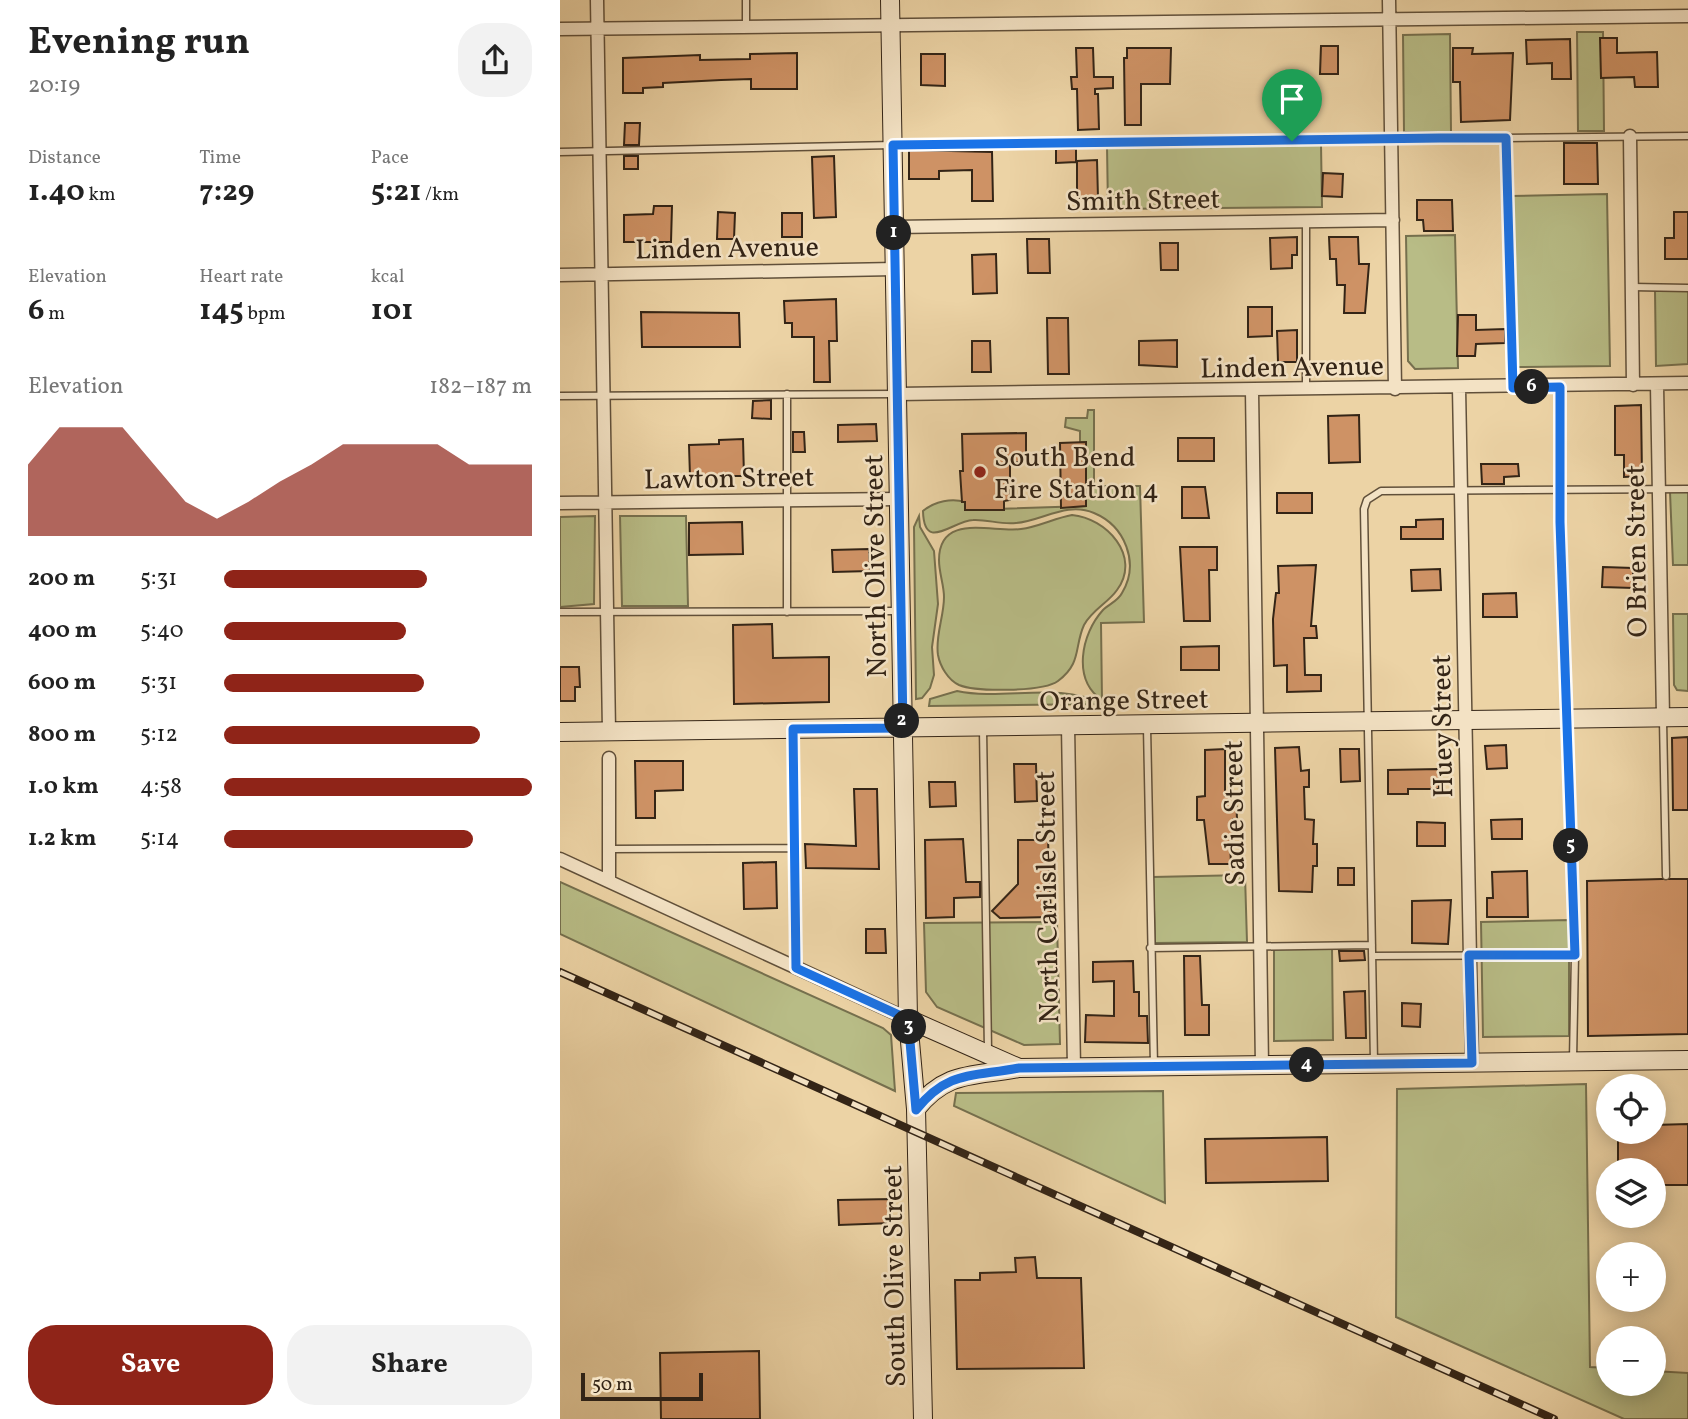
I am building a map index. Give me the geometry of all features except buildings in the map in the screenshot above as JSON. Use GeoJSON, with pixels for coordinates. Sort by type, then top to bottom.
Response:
{"type":"FeatureCollection","features":[{"type":"Feature","properties":{"kind":"street"},"geometry":{"type":"LineString","coordinates":[[597,0],[609,731]]}},
{"type":"Feature","properties":{"kind":"street","name":"North Olive Street"},"geometry":{"type":"LineString","coordinates":[[890,0],[908,1019],[916,1131]]}},
{"type":"Feature","properties":{"kind":"street"},"geometry":{"type":"LineString","coordinates":[[1389,0],[1395,389]]}},
{"type":"Feature","properties":{"kind":"street"},"geometry":{"type":"LineString","coordinates":[[560,29],[890,23],[1688,16]]}},
{"type":"Feature","properties":{"kind":"street"},"geometry":{"type":"LineString","coordinates":[[1630,136],[1633,385]]}},
{"type":"Feature","properties":{"kind":"street","name":"Smith Street"},"geometry":{"type":"LineString","coordinates":[[894,227],[1393,220]]}},
{"type":"Feature","properties":{"kind":"street","name":"Linden Avenue"},"geometry":{"type":"LineString","coordinates":[[560,275],[895,269]]}},
{"type":"Feature","properties":{"kind":"street","name":"Linden Avenue"},"geometry":{"type":"LineString","coordinates":[[897,394],[1513,388],[1688,383]]}},
{"type":"Feature","properties":{"kind":"street","name":"O Brien Street"},"geometry":{"type":"LineString","coordinates":[[1657,384],[1663,717]]}},
{"type":"Feature","properties":{"kind":"street","name":"Huey Street"},"geometry":{"type":"LineString","coordinates":[[1459,388],[1472,1063]]}},
{"type":"Feature","properties":{"kind":"street","name":"Sadie Street"},"geometry":{"type":"LineString","coordinates":[[1252,391],[1262,1066]]}},
{"type":"Feature","properties":{"kind":"street","name":"Lawton Street"},"geometry":{"type":"LineString","coordinates":[[560,503],[899,499]]}},
{"type":"Feature","properties":{"kind":"street","name":"Orange Street"},"geometry":{"type":"LineString","coordinates":[[560,732],[1688,717]]}},
{"type":"Feature","properties":{"kind":"street","name":"North Carlisle Street"},"geometry":{"type":"LineString","coordinates":[[1068,726],[1074,1068]]}},
{"type":"Feature","properties":{"kind":"street"},"geometry":{"type":"LineString","coordinates":[[609,758],[609,881]]}},
{"type":"Feature","properties":{"kind":"street"},"geometry":{"type":"LineString","coordinates":[[560,859],[908,1019],[988,1065],[1074,1068],[1688,1060]]}},
{"type":"Feature","properties":{"kind":"street"},"geometry":{"type":"LineString","coordinates":[[916,1110],[931,1090],[951,1078],[988,1065]]}},
{"type":"Feature","properties":{"kind":"street","name":"South Olive Street"},"geometry":{"type":"LineString","coordinates":[[916,1131],[923,1419]]}},
{"type":"Feature","properties":{"kind":"lane"},"geometry":{"type":"LineString","coordinates":[[746,0],[746,25]]}},
{"type":"Feature","properties":{"kind":"lane"},"geometry":{"type":"LineString","coordinates":[[560,152],[893,145],[1688,136]]}},
{"type":"Feature","properties":{"kind":"lane"},"geometry":{"type":"LineString","coordinates":[[1506,138],[1513,388]]}},
{"type":"Feature","properties":{"kind":"lane"},"geometry":{"type":"LineString","coordinates":[[1306,221],[1306,390]]}},
{"type":"Feature","properties":{"kind":"lane"},"geometry":{"type":"LineString","coordinates":[[1632,287],[1688,288]]}},
{"type":"Feature","properties":{"kind":"lane"},"geometry":{"type":"LineString","coordinates":[[1560,387],[1560,522],[1575,955],[1573,1062]]}},
{"type":"Feature","properties":{"kind":"lane"},"geometry":{"type":"LineString","coordinates":[[787,394],[787,612]]}},
{"type":"Feature","properties":{"kind":"lane"},"geometry":{"type":"LineString","coordinates":[[560,396],[897,394]]}},
{"type":"Feature","properties":{"kind":"lane"},"geometry":{"type":"LineString","coordinates":[[1374,1064],[1364,549],[1367,500],[1381,491],[1688,489]]}},
{"type":"Feature","properties":{"kind":"lane"},"geometry":{"type":"LineString","coordinates":[[560,612],[901,611]]}},
{"type":"Feature","properties":{"kind":"lane"},"geometry":{"type":"LineString","coordinates":[[1663,717],[1666,876]]}},
{"type":"Feature","properties":{"kind":"lane"},"geometry":{"type":"LineString","coordinates":[[1147,725],[1154,1067]]}},
{"type":"Feature","properties":{"kind":"lane"},"geometry":{"type":"LineString","coordinates":[[983,727],[988,1065]]}},
{"type":"Feature","properties":{"kind":"lane"},"geometry":{"type":"LineString","coordinates":[[793,729],[792,848],[796,968]]}},
{"type":"Feature","properties":{"kind":"lane"},"geometry":{"type":"LineString","coordinates":[[611,849],[792,848]]}},
{"type":"Feature","properties":{"kind":"lane"},"geometry":{"type":"LineString","coordinates":[[1150,948],[1372,945]]}},
{"type":"Feature","properties":{"kind":"lane"},"geometry":{"type":"LineString","coordinates":[[1372,956],[1575,955]]}},
{"type":"Feature","properties":{"kind":"green space"},"geometry":{"type":"Polygon","coordinates":[[[1577,32],[1603,32],[1604,131],[1578,131],[1577,32]]]}},
{"type":"Feature","properties":{"kind":"green space"},"geometry":{"type":"Polygon","coordinates":[[[1450,34],[1451,132],[1404,132],[1403,35],[1450,34]]]}},
{"type":"Feature","properties":{"kind":"green space"},"geometry":{"type":"Polygon","coordinates":[[[1321,144],[1322,207],[1108,209],[1107,146],[1321,144]]]}},
{"type":"Feature","properties":{"kind":"green space"},"geometry":{"type":"Polygon","coordinates":[[[1607,194],[1610,366],[1515,367],[1511,196],[1607,194]]]}},
{"type":"Feature","properties":{"kind":"green space"},"geometry":{"type":"Polygon","coordinates":[[[1455,235],[1458,368],[1415,369],[1408,361],[1406,236],[1455,235]]]}},
{"type":"Feature","properties":{"kind":"green space"},"geometry":{"type":"Polygon","coordinates":[[[1655,291],[1688,291],[1688,364],[1656,366],[1655,291]]]}},
{"type":"Feature","properties":{"kind":"green space"},"geometry":{"type":"Polygon","coordinates":[[[1088,410],[1094,410],[1094,486],[1140,486],[1144,622],[1101,623],[1102,700],[1086,681],[1083,656],[1089,631],[1095,620],[1120,596],[1130,570],[1126,547],[1114,527],[1094,513],[1074,509],[1026,522],[973,520],[934,533],[928,530],[923,511],[949,500],[965,502],[966,510],[1086,506],[1086,443],[1080,442],[1080,431],[1065,427],[1066,418],[1087,418],[1088,410]]]}},
{"type":"Feature","properties":{"kind":"green space"},"geometry":{"type":"Polygon","coordinates":[[[1688,491],[1688,565],[1673,565],[1670,492],[1688,491]]]}},
{"type":"Feature","properties":{"kind":"green space"},"geometry":{"type":"Polygon","coordinates":[[[1072,515],[1097,523],[1108,531],[1123,552],[1125,564],[1124,577],[1117,590],[1084,625],[1071,668],[1050,685],[1025,689],[994,690],[955,683],[943,668],[937,648],[944,597],[939,560],[941,545],[948,535],[958,530],[1021,529],[1072,515]]]}},
{"type":"Feature","properties":{"kind":"green space"},"geometry":{"type":"Polygon","coordinates":[[[595,516],[594,604],[560,607],[560,517],[595,516]]]}},
{"type":"Feature","properties":{"kind":"green space"},"geometry":{"type":"Polygon","coordinates":[[[620,516],[686,516],[688,606],[622,606],[620,516]]]}},
{"type":"Feature","properties":{"kind":"green space"},"geometry":{"type":"Polygon","coordinates":[[[919,516],[920,527],[934,551],[938,604],[932,647],[934,675],[930,688],[922,698],[916,699],[914,527],[919,516]]]}},
{"type":"Feature","properties":{"kind":"green space"},"geometry":{"type":"Polygon","coordinates":[[[1673,614],[1688,614],[1688,691],[1677,690],[1674,685],[1673,614]]]}},
{"type":"Feature","properties":{"kind":"green space"},"geometry":{"type":"Polygon","coordinates":[[[957,691],[993,694],[1049,692],[1085,697],[1102,704],[929,706],[930,699],[957,691]]]}},
{"type":"Feature","properties":{"kind":"green space"},"geometry":{"type":"Polygon","coordinates":[[[1245,875],[1247,942],[1155,943],[1153,877],[1245,875]]]}},
{"type":"Feature","properties":{"kind":"green space"},"geometry":{"type":"Polygon","coordinates":[[[560,882],[883,1028],[891,1035],[895,1091],[560,934],[560,882]]]}},
{"type":"Feature","properties":{"kind":"green space"},"geometry":{"type":"Polygon","coordinates":[[[1569,920],[1569,1036],[1483,1037],[1481,922],[1569,920]]]}},
{"type":"Feature","properties":{"kind":"green space"},"geometry":{"type":"Polygon","coordinates":[[[1057,922],[1060,1044],[1024,1045],[937,1007],[926,992],[924,923],[1057,922]]]}},
{"type":"Feature","properties":{"kind":"green space"},"geometry":{"type":"Polygon","coordinates":[[[1332,948],[1333,1040],[1274,1041],[1274,949],[1332,948]]]}},
{"type":"Feature","properties":{"kind":"green space"},"geometry":{"type":"Polygon","coordinates":[[[1586,1084],[1590,1367],[1596,1367],[1596,1396],[1666,1396],[1666,1372],[1688,1373],[1688,1419],[1624,1419],[1396,1317],[1397,1089],[1586,1084]]]}},
{"type":"Feature","properties":{"kind":"green space"},"geometry":{"type":"Polygon","coordinates":[[[1163,1091],[1165,1203],[954,1106],[956,1093],[1163,1091]]]}},
{"type":"Feature","properties":{"kind":"railway"},"geometry":{"type":"LineString","coordinates":[[560,972],[1554,1419]]}},
{"type":"Feature","properties":{"kind":"place","name":"South Bend Fire Station 4"},"geometry":{"type":"Point","coordinates":[980,472]}},
{"type":"Feature","properties":{"kind":"route"},"geometry":{"type":"LineString","coordinates":[[1506,138],[1513,388],[1560,387],[1560,522],[1575,955],[1469,955],[1472,1063],[1019,1068],[974,1077],[951,1078],[931,1090],[916,1110],[908,1019],[796,968],[792,873],[793,729],[903,728],[893,145],[1292,141],[1506,138]]}}]}
